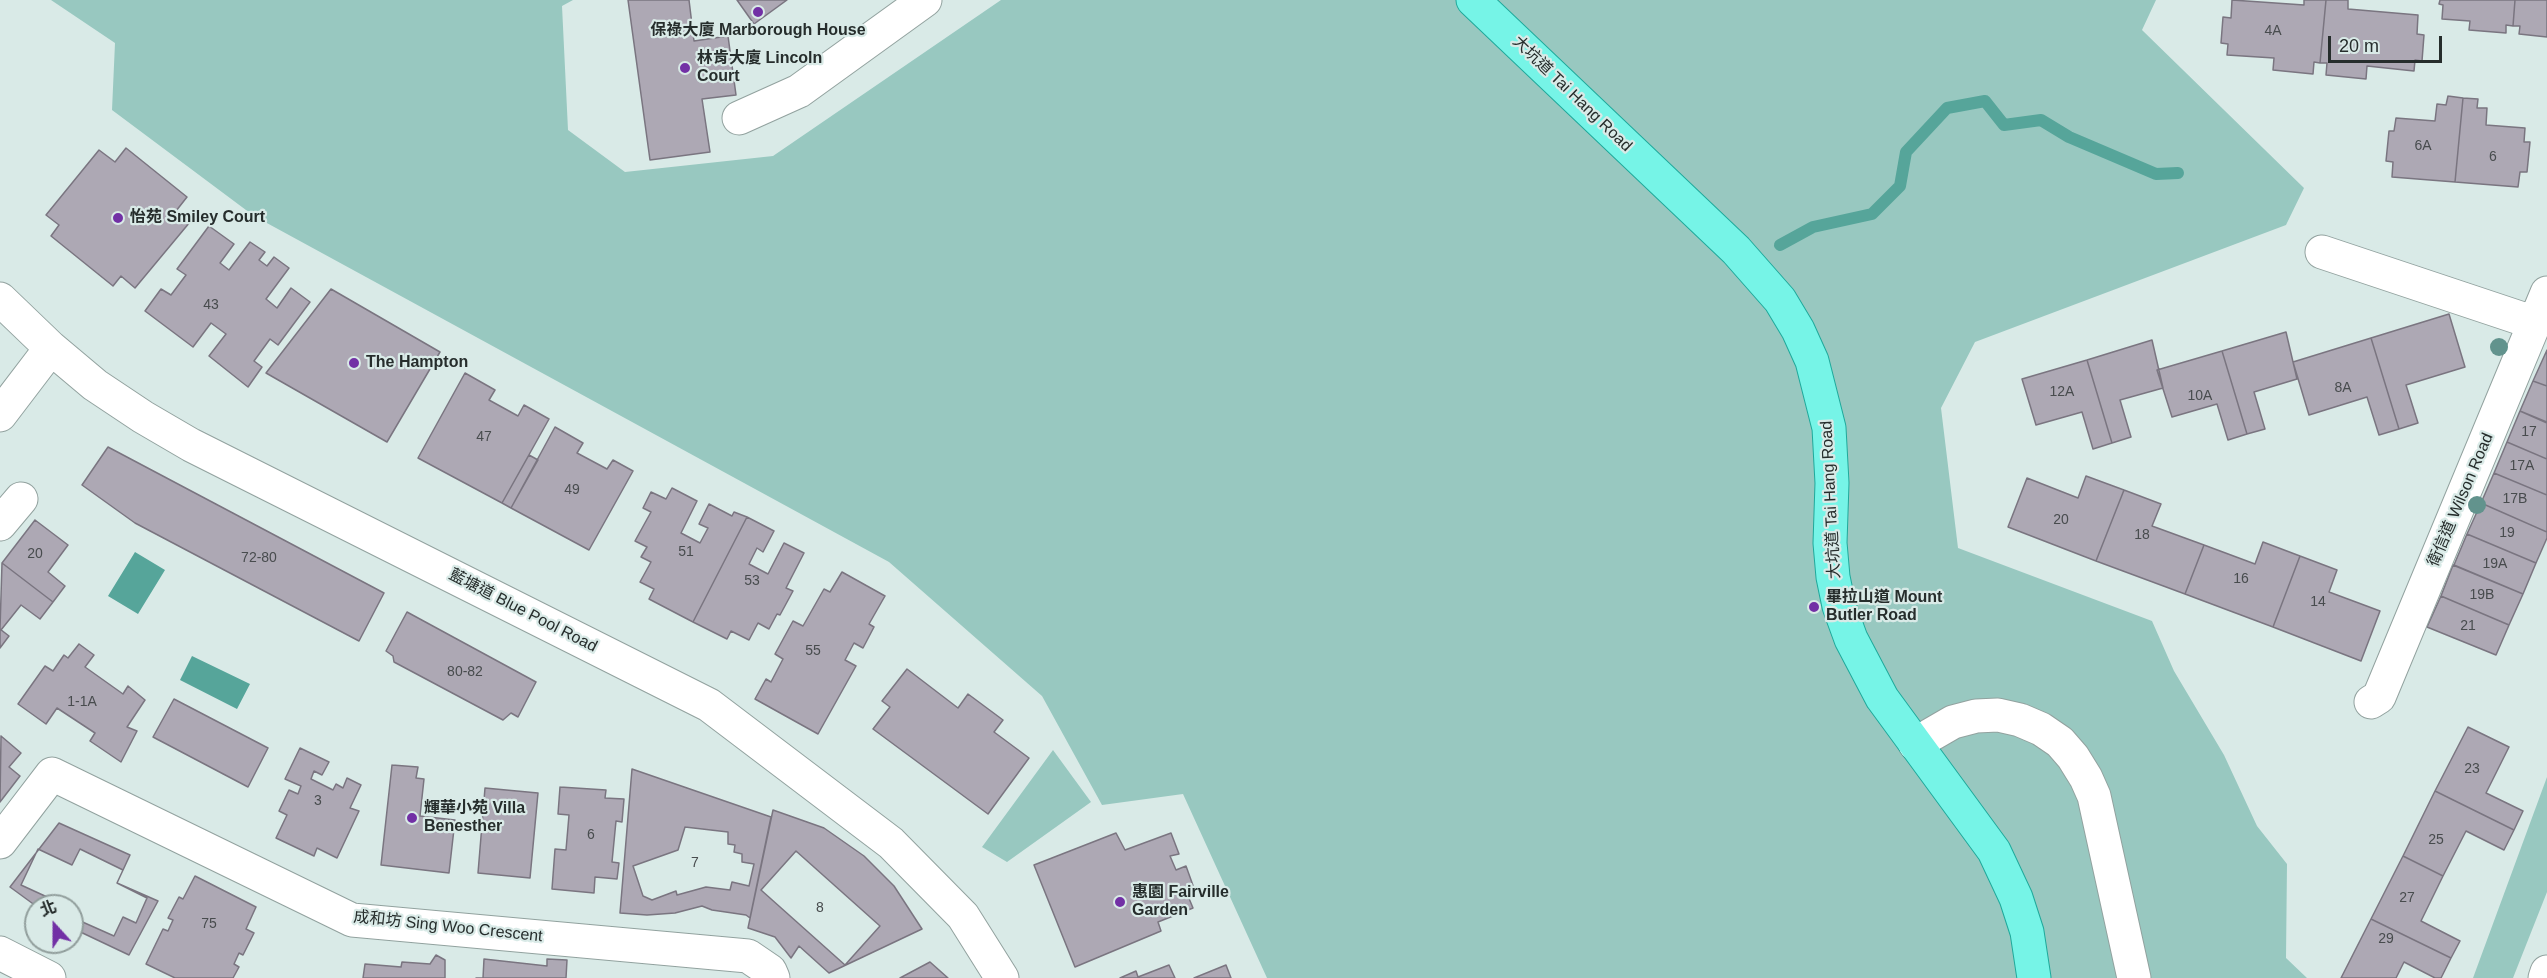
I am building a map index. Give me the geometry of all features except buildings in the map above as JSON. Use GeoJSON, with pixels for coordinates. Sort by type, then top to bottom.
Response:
{"type":"FeatureCollection","features":[{"type":"Feature","properties":{"kind":"main road","name":"大坑道 Tai Hang Road"},"geometry":{"type":"LineString","coordinates":[[1473,0],[1736,250],[1760,274],[1786,310],[1812,361],[1830,428],[1832,483],[1830,543],[1833,577],[1839,606],[1851,639],[1867,671],[1916,744],[1975,824],[2005,871],[2027,932],[2034,978]]}},
{"type":"Feature","properties":{"kind":"street"},"geometry":{"type":"LineString","coordinates":[[739,118],[799,91],[925,0]]}},
{"type":"Feature","properties":{"kind":"street"},"geometry":{"type":"LineString","coordinates":[[2322,252],[2541,308]]}},
{"type":"Feature","properties":{"kind":"street","name":"藍塘道 Blue Pool Road"},"geometry":{"type":"LineString","coordinates":[[0,299],[51,348],[95,385],[191,445],[709,705],[891,843],[963,916],[1002,978]]}},
{"type":"Feature","properties":{"kind":"street","name":"衛信道 Wilson Road"},"geometry":{"type":"LineString","coordinates":[[2371,702],[2379,698],[2541,308]]}},
{"type":"Feature","properties":{"kind":"street"},"geometry":{"type":"LineString","coordinates":[[0,415],[51,348]]}},
{"type":"Feature","properties":{"kind":"street"},"geometry":{"type":"LineString","coordinates":[[0,524],[21,499]]}},
{"type":"Feature","properties":{"kind":"street"},"geometry":{"type":"LineString","coordinates":[[1916,744],[1953,722],[1976,716],[1998,715],[2020,720],[2041,729],[2060,742],[2073,757],[2094,796],[2134,978]]}},
{"type":"Feature","properties":{"kind":"street","name":"成和坊 Sing Woo Crescent"},"geometry":{"type":"LineString","coordinates":[[0,842],[52,774],[352,920],[748,956],[770,971],[773,978]]}},
{"type":"Feature","properties":{"kind":"street"},"geometry":{"type":"LineString","coordinates":[[0,953],[49,978]]}},
{"type":"Feature","properties":{"kind":"street"},"geometry":{"type":"LineString","coordinates":[[2545,978],[2547,972]]}},
{"type":"Feature","properties":{"kind":"shaded area"},"geometry":{"type":"Polygon","coordinates":[[[51,0],[573,0],[562,6],[568,130],[625,172],[773,156],[1001,0],[2156,0],[2142,30],[2304,188],[2286,225],[1975,342],[1941,408],[1958,548],[2152,621],[2174,671],[2224,755],[2257,826],[2287,864],[2286,958],[2307,978],[1267,978],[1183,794],[1102,805],[1042,696],[889,562],[254,216],[112,110],[115,43],[51,0]]]}},
{"type":"Feature","properties":{"kind":"shaded area"},"geometry":{"type":"Polygon","coordinates":[[[135,552],[165,570],[138,614],[108,596],[135,552]]]}},
{"type":"Feature","properties":{"kind":"shaded area"},"geometry":{"type":"Polygon","coordinates":[[[192,656],[250,684],[237,709],[180,680],[192,656]]]}},
{"type":"Feature","properties":{"kind":"shaded area"},"geometry":{"type":"Polygon","coordinates":[[[1053,750],[1091,802],[1007,862],[982,847],[1053,750]]]}},
{"type":"Feature","properties":{"kind":"shaded area"},"geometry":{"type":"Polygon","coordinates":[[[2547,777],[2547,892],[2513,978],[2473,978],[2547,777]]]}},
{"type":"Feature","properties":{"kind":"waterway"},"geometry":{"type":"LineString","coordinates":[[1780,245],[1813,227],[1872,214],[1900,186],[1906,152],[1947,108],[1985,101],[2004,125],[2041,120],[2069,137],[2156,174],[2178,173]]}},
{"type":"Feature","properties":{"kind":"place","name":"保祿大廈 Marborough House"},"geometry":{"type":"Point","coordinates":[758,12]}},
{"type":"Feature","properties":{"kind":"place","name":"林肯大廈 Lincoln Court"},"geometry":{"type":"Point","coordinates":[685,68]}},
{"type":"Feature","properties":{"kind":"place","name":"怡苑 Smiley Court"},"geometry":{"type":"Point","coordinates":[118,218]}},
{"type":"Feature","properties":{"kind":"place","name":"The Hampton"},"geometry":{"type":"Point","coordinates":[354,363]}},
{"type":"Feature","properties":{"kind":"place","name":"畢拉山道 Mount Butler Road"},"geometry":{"type":"Point","coordinates":[1814,607]}},
{"type":"Feature","properties":{"kind":"place","name":"輝華小苑 Villa Benesther"},"geometry":{"type":"Point","coordinates":[412,818]}},
{"type":"Feature","properties":{"kind":"place","name":"惠園 Fairville Garden"},"geometry":{"type":"Point","coordinates":[1120,902]}}]}
